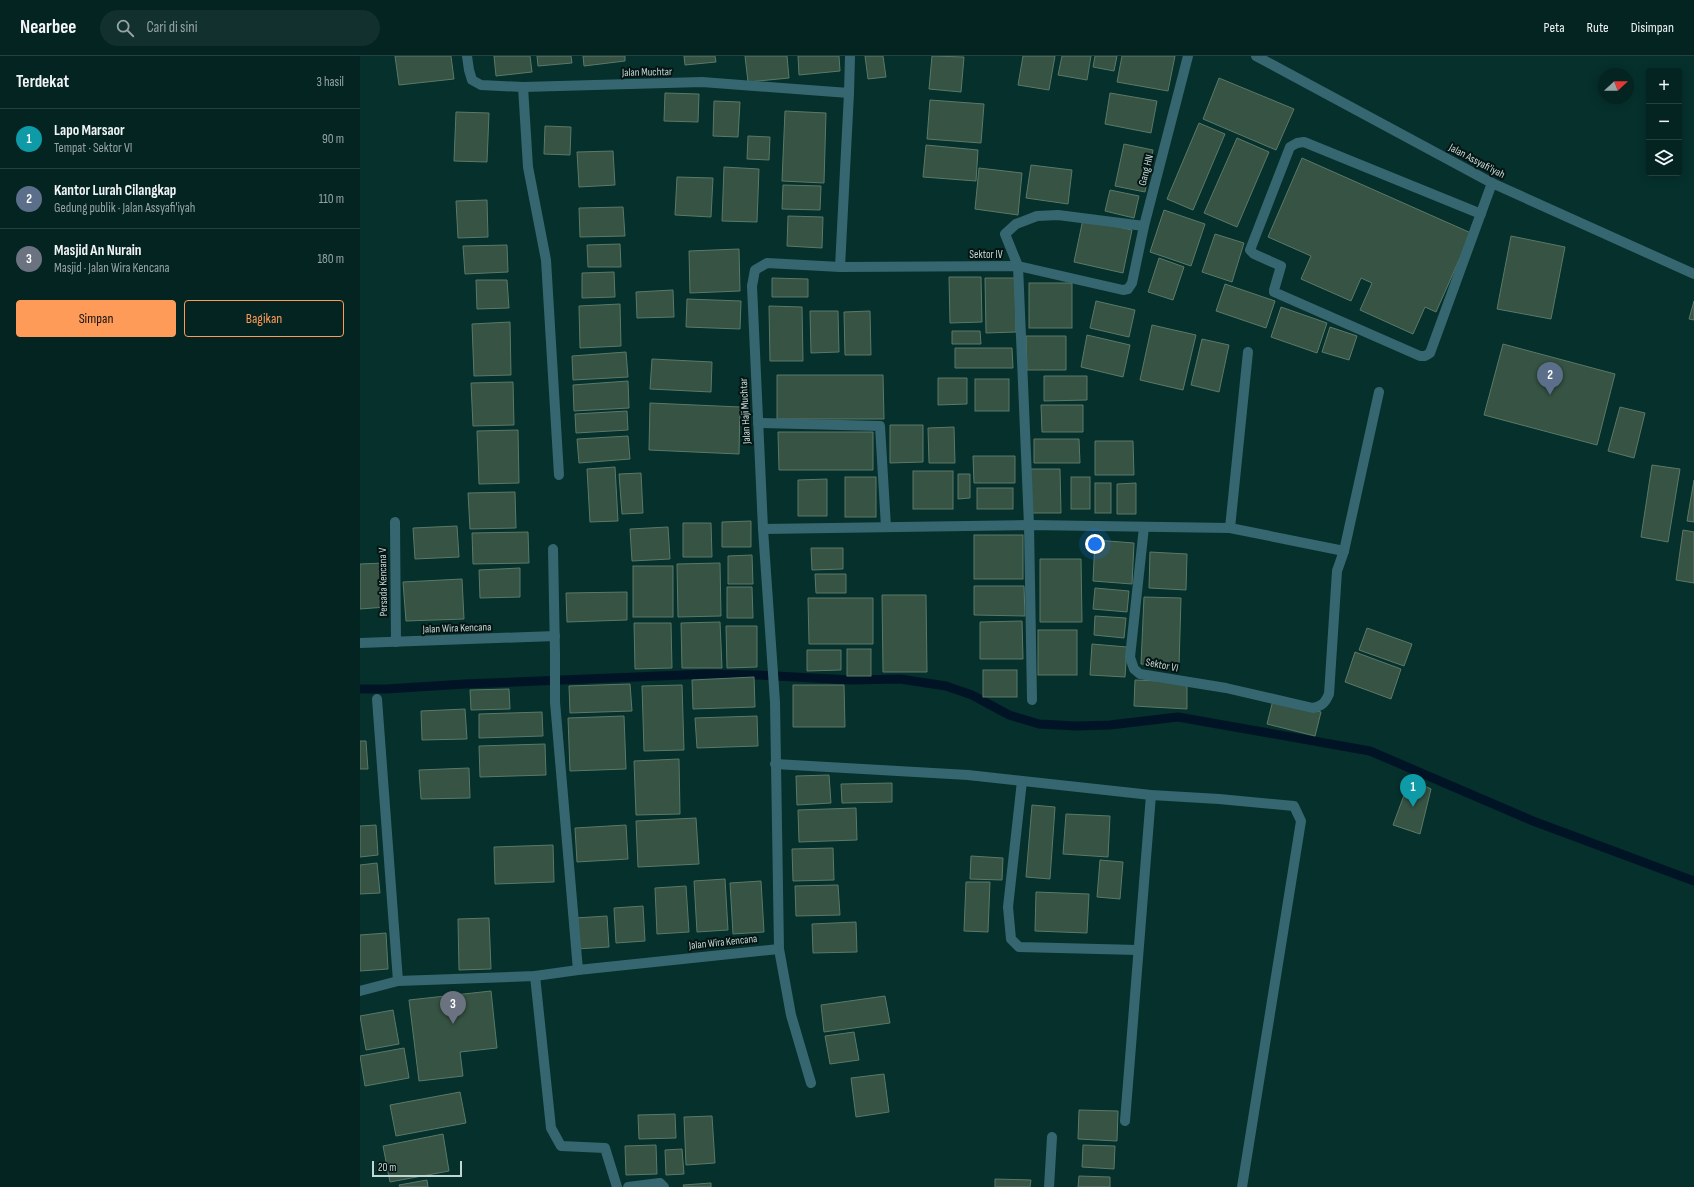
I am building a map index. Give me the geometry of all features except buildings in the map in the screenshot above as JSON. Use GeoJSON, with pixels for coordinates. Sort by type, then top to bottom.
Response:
{"type":"FeatureCollection","features":[{"type":"Feature","properties":{"kind":"street","name":"Jalan Muchtar"},"geometry":{"type":"LineString","coordinates":[[467,56],[472,80],[481,85],[523,87],[702,82],[849,93]]}},
{"type":"Feature","properties":{"kind":"street"},"geometry":{"type":"LineString","coordinates":[[840,267],[850,56]]}},
{"type":"Feature","properties":{"kind":"street","name":"Gang HN"},"geometry":{"type":"LineString","coordinates":[[1128,289],[1132,283],[1144,226],[1188,56]]}},
{"type":"Feature","properties":{"kind":"street","name":"Jalan Assyafi'iyah"},"geometry":{"type":"LineString","coordinates":[[1256,56],[1492,183],[1694,274]]}},
{"type":"Feature","properties":{"kind":"street"},"geometry":{"type":"LineString","coordinates":[[523,87],[528,167],[546,260],[559,474]]}},
{"type":"Feature","properties":{"kind":"street"},"geometry":{"type":"LineString","coordinates":[[1481,214],[1304,142],[1297,143],[1290,147],[1250,250],[1254,254],[1281,266],[1274,292],[1420,356],[1425,356],[1430,353],[1481,214],[1492,183]]}},
{"type":"Feature","properties":{"kind":"street"},"geometry":{"type":"LineString","coordinates":[[1032,700],[1029,525],[1018,266],[1005,234],[1016,224],[1037,216],[1058,215],[1144,226]]}},
{"type":"Feature","properties":{"kind":"street","name":"Jalan Haji Muchtar"},"geometry":{"type":"LineString","coordinates":[[775,764],[775,702],[772,638],[763,529],[752,286],[755,270],[767,263],[840,267]]}},
{"type":"Feature","properties":{"kind":"street","name":"Sektor IV"},"geometry":{"type":"LineString","coordinates":[[840,267],[1018,266],[1123,290],[1128,289]]}},
{"type":"Feature","properties":{"kind":"street"},"geometry":{"type":"LineString","coordinates":[[1230,528],[1248,352]]}},
{"type":"Feature","properties":{"kind":"street"},"geometry":{"type":"LineString","coordinates":[[763,529],[1029,525],[1230,528],[1344,551],[1379,392]]}},
{"type":"Feature","properties":{"kind":"street"},"geometry":{"type":"LineString","coordinates":[[758,423],[880,426],[886,527]]}},
{"type":"Feature","properties":{"kind":"street","name":"Persada Kencana V"},"geometry":{"type":"LineString","coordinates":[[395,522],[396,642]]}},
{"type":"Feature","properties":{"kind":"street","name":"Sektor VI"},"geometry":{"type":"LineString","coordinates":[[1144,527],[1130,658],[1134,669],[1140,674],[1226,688],[1313,708],[1319,707],[1326,702],[1329,694],[1337,571],[1344,551]]}},
{"type":"Feature","properties":{"kind":"street"},"geometry":{"type":"LineString","coordinates":[[553,549],[555,702],[578,970]]}},
{"type":"Feature","properties":{"kind":"street","name":"Jalan Wira Kencana"},"geometry":{"type":"LineString","coordinates":[[360,643],[554,636]]}},
{"type":"Feature","properties":{"kind":"street"},"geometry":{"type":"LineString","coordinates":[[377,699],[398,981]]}},
{"type":"Feature","properties":{"kind":"street"},"geometry":{"type":"LineString","coordinates":[[811,1083],[791,1015],[779,949],[775,764],[968,775],[1151,795],[1219,799],[1294,806],[1301,821],[1242,1187]]}},
{"type":"Feature","properties":{"kind":"street"},"geometry":{"type":"LineString","coordinates":[[1022,781],[1008,907],[1011,938],[1019,947],[1138,950]]}},
{"type":"Feature","properties":{"kind":"street"},"geometry":{"type":"LineString","coordinates":[[1125,1121],[1151,795]]}},
{"type":"Feature","properties":{"kind":"street","name":"Jalan Wira Kencana"},"geometry":{"type":"LineString","coordinates":[[360,991],[398,981],[535,976],[578,970],[779,949]]}},
{"type":"Feature","properties":{"kind":"street"},"geometry":{"type":"LineString","coordinates":[[535,976],[551,1128],[561,1146],[605,1148],[617,1187]]}},
{"type":"Feature","properties":{"kind":"street"},"geometry":{"type":"LineString","coordinates":[[1049,1187],[1052,1137]]}},
{"type":"Feature","properties":{"kind":"street"},"geometry":{"type":"LineString","coordinates":[[628,1187],[660,1183],[664,1187]]}},
{"type":"Feature","properties":{"kind":"waterway"},"geometry":{"type":"LineString","coordinates":[[360,689],[707,674],[851,680],[900,679],[946,686],[972,695],[1009,715],[1039,724],[1077,726],[1110,725],[1178,717],[1370,751],[1533,821],[1694,881]]}},
{"type":"Feature","properties":{"kind":"place","name":"Kantor Lurah Cilangkap"},"geometry":{"type":"Point","coordinates":[1550,395]}},
{"type":"Feature","properties":{"kind":"place","name":"Lapo Marsaor"},"geometry":{"type":"Point","coordinates":[1413,807]}},
{"type":"Feature","properties":{"kind":"place","name":"Masjid An Nurain"},"geometry":{"type":"Point","coordinates":[453,1024]}}]}
